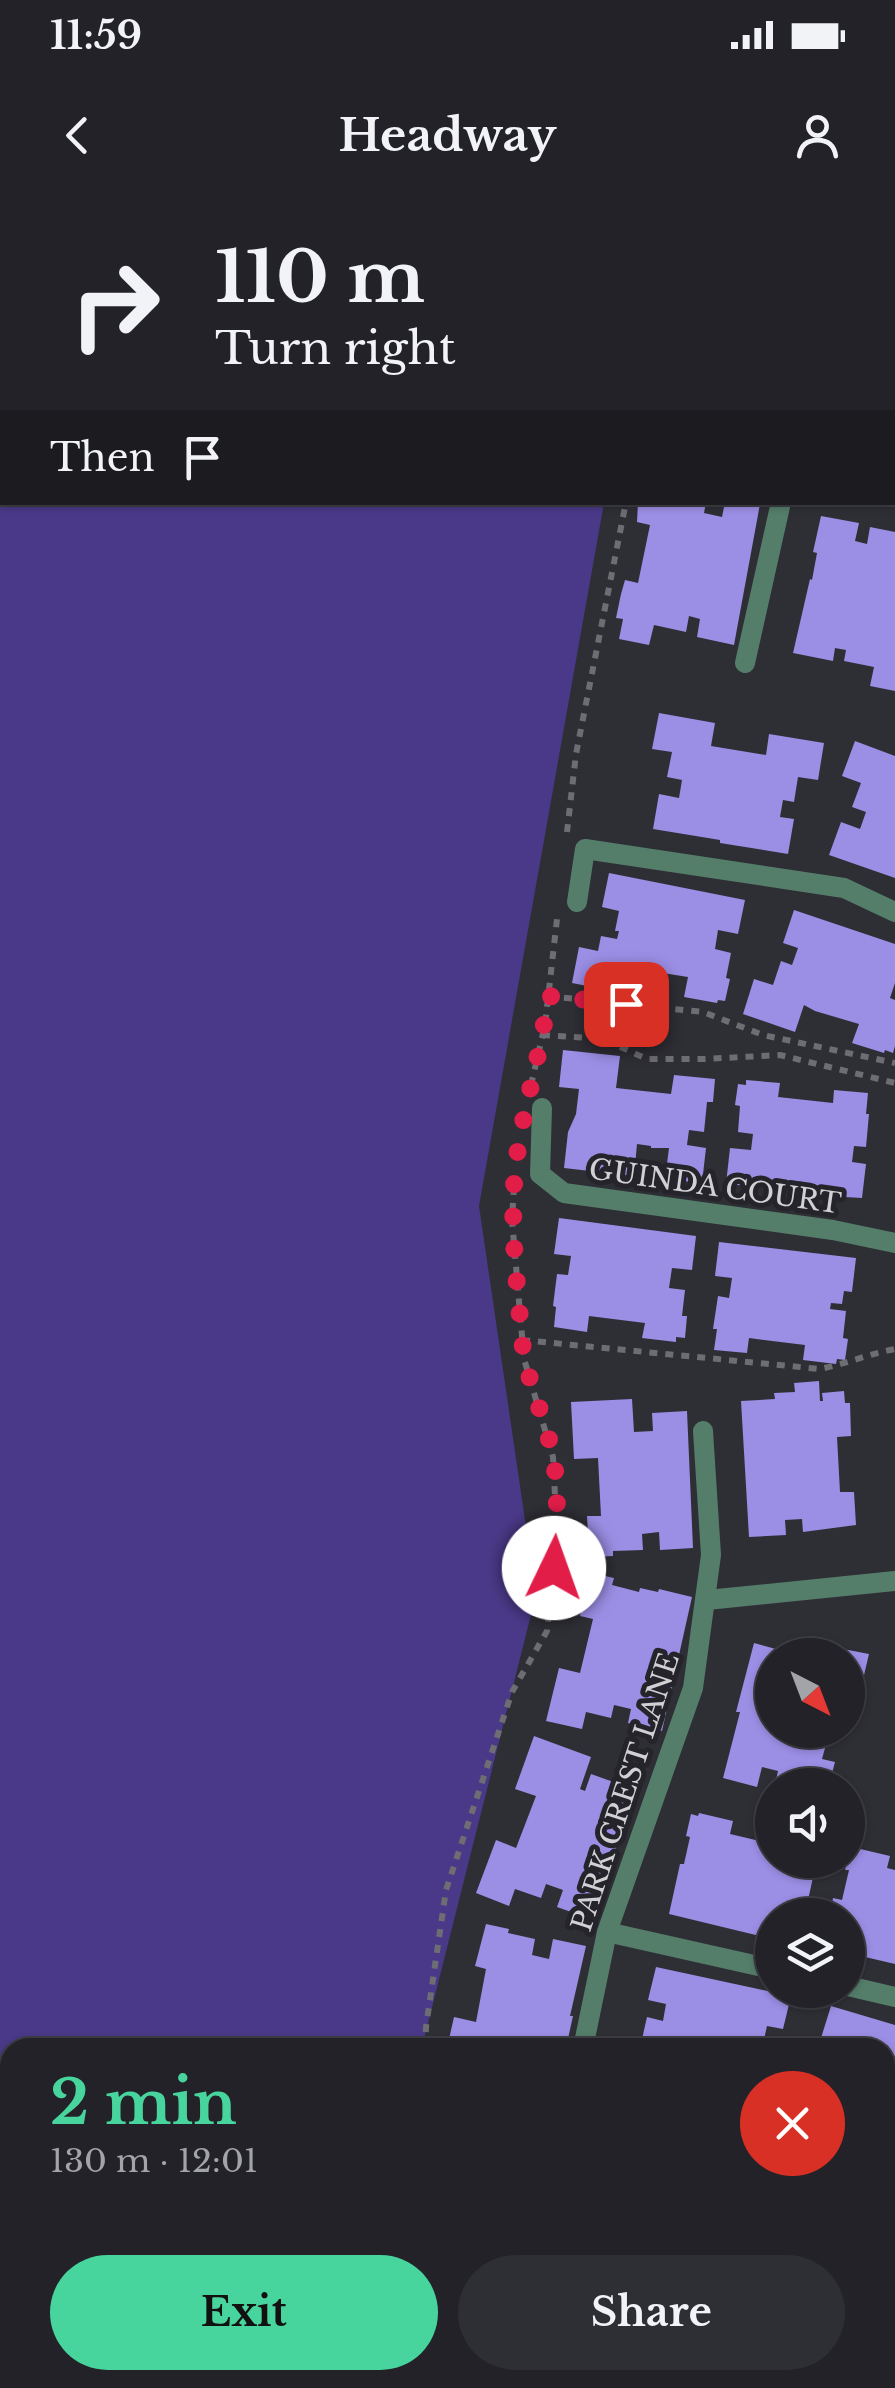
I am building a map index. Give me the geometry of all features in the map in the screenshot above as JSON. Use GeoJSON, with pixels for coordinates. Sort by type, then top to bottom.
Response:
{"type":"FeatureCollection","features":[{"type":"Feature","properties":{"kind":"street"},"geometry":{"type":"LineString","coordinates":[[744,662],[779,505]]}},
{"type":"Feature","properties":{"kind":"street"},"geometry":{"type":"LineString","coordinates":[[568,902],[585,849],[844,888],[895,912]]}},
{"type":"Feature","properties":{"kind":"street","name":"GUINDA COURT"},"geometry":{"type":"LineString","coordinates":[[542,1108],[540,1174],[564,1193],[833,1230],[895,1243]]}},
{"type":"Feature","properties":{"kind":"street","name":"PARK CREST LANE"},"geometry":{"type":"LineString","coordinates":[[585,2038],[607,1932],[693,1688],[712,1555],[703,1431]]}},
{"type":"Feature","properties":{"kind":"street"},"geometry":{"type":"LineString","coordinates":[[707,1600],[895,1581]]}},
{"type":"Feature","properties":{"kind":"street"},"geometry":{"type":"LineString","coordinates":[[607,1932],[755,1965]]}},
{"type":"Feature","properties":{"kind":"street"},"geometry":{"type":"LineString","coordinates":[[865,1990],[895,1997]]}},
{"type":"Feature","properties":{"kind":"path"},"geometry":{"type":"LineString","coordinates":[[566,848],[576,754],[625,505]]}},
{"type":"Feature","properties":{"kind":"path"},"geometry":{"type":"LineString","coordinates":[[530,1089],[568,902]]}},
{"type":"Feature","properties":{"kind":"path"},"geometry":{"type":"LineString","coordinates":[[548,996],[703,1012],[763,1035],[895,1063]]}},
{"type":"Feature","properties":{"kind":"path"},"geometry":{"type":"LineString","coordinates":[[542,1035],[603,1039],[646,1059],[780,1055],[895,1083]]}},
{"type":"Feature","properties":{"kind":"path"},"geometry":{"type":"LineString","coordinates":[[425,2038],[446,1890],[512,1692],[547,1630],[557,1536],[553,1457],[524,1359],[512,1220],[514,1182]]}},
{"type":"Feature","properties":{"kind":"path"},"geometry":{"type":"LineString","coordinates":[[522,1340],[820,1369],[895,1348]]}},
{"type":"Feature","properties":{"kind":"shaded area"},"geometry":{"type":"Polygon","coordinates":[[[0,505],[604,505],[479,1206],[536,1595],[424,2038],[0,2038],[0,505]]]}},
{"type":"Feature","properties":{"kind":"building"},"geometry":{"type":"Polygon","coordinates":[[[638,505],[705,505],[704,513],[722,517],[724,505],[760,505],[734,645],[697,637],[700,619],[689,616],[686,632],[654,625],[649,645],[619,639],[623,619],[616,618],[621,594],[625,580],[638,583],[650,525],[637,522],[638,505]]]}},
{"type":"Feature","properties":{"kind":"building"},"geometry":{"type":"Polygon","coordinates":[[[821,516],[859,523],[855,541],[867,544],[870,527],[895,532],[895,691],[870,686],[874,667],[844,661],[846,650],[835,648],[833,661],[793,653],[812,580],[821,516]]]}},
{"type":"Feature","properties":{"kind":"building"},"geometry":{"type":"Polygon","coordinates":[[[659,713],[715,723],[711,746],[766,755],[769,734],[824,743],[818,780],[798,777],[794,802],[783,800],[780,817],[794,819],[788,854],[653,829],[659,794],[679,798],[682,780],[667,777],[672,752],[652,749],[659,713]]]}},
{"type":"Feature","properties":{"kind":"building"},"geometry":{"type":"Polygon","coordinates":[[[855,741],[895,756],[895,878],[829,855],[841,822],[860,829],[866,812],[852,807],[861,783],[842,776],[855,741]]]}},
{"type":"Feature","properties":{"kind":"building"},"geometry":{"type":"Polygon","coordinates":[[[609,873],[745,900],[738,934],[718,930],[715,949],[731,953],[725,1001],[684,997],[688,977],[633,966],[628,994],[572,983],[579,947],[598,951],[601,936],[617,939],[619,911],[602,907],[609,873]]]}},
{"type":"Feature","properties":{"kind":"building"},"geometry":{"type":"Polygon","coordinates":[[[794,910],[895,944],[895,983],[890,998],[895,1000],[893,1053],[852,1043],[859,1024],[804,1005],[795,1032],[743,1014],[754,979],[773,985],[781,961],[792,965],[798,948],[783,943],[794,910]]]}},
{"type":"Feature","properties":{"kind":"building"},"geometry":{"type":"Polygon","coordinates":[[[563,1050],[620,1056],[616,1088],[671,1094],[674,1075],[715,1079],[713,1102],[707,1102],[704,1132],[689,1130],[687,1145],[706,1148],[702,1183],[665,1179],[669,1148],[637,1144],[634,1176],[564,1168],[579,1089],[559,1087],[563,1050]]]}},
{"type":"Feature","properties":{"kind":"building"},"geometry":{"type":"Polygon","coordinates":[[[746,1080],[780,1083],[778,1097],[833,1103],[834,1090],[868,1093],[866,1147],[854,1146],[852,1162],[866,1164],[862,1198],[726,1184],[730,1148],[751,1150],[753,1134],[738,1132],[740,1106],[735,1105],[738,1084],[746,1085],[746,1080]]]}},
{"type":"Feature","properties":{"kind":"building"},"geometry":{"type":"Polygon","coordinates":[[[559,1218],[696,1236],[692,1270],[672,1268],[669,1288],[685,1290],[685,1338],[676,1337],[676,1342],[642,1338],[645,1323],[589,1316],[587,1332],[554,1327],[557,1274],[568,1275],[571,1256],[554,1254],[559,1218]]]}},
{"type":"Feature","properties":{"kind":"building"},"geometry":{"type":"Polygon","coordinates":[[[719,1242],[856,1258],[852,1292],[844,1291],[842,1304],[831,1303],[830,1309],[846,1311],[845,1360],[837,1359],[836,1364],[803,1360],[805,1345],[749,1338],[747,1353],[714,1350],[718,1296],[729,1298],[732,1278],[715,1276],[719,1242]]]}},
{"type":"Feature","properties":{"kind":"building"},"geometry":{"type":"Polygon","coordinates":[[[819,1381],[820,1401],[822,1393],[844,1391],[845,1403],[850,1403],[851,1436],[837,1437],[840,1492],[854,1492],[856,1525],[803,1532],[802,1519],[785,1520],[786,1535],[749,1537],[741,1401],[775,1399],[774,1393],[795,1392],[794,1383],[819,1381]]]}},
{"type":"Feature","properties":{"kind":"building"},"geometry":{"type":"Polygon","coordinates":[[[632,1399],[634,1432],[653,1431],[652,1413],[687,1411],[693,1548],[660,1550],[659,1532],[642,1534],[643,1550],[613,1551],[613,1556],[592,1557],[587,1516],[601,1516],[598,1458],[574,1459],[571,1402],[632,1399]]]}},
{"type":"Feature","properties":{"kind":"building"},"geometry":{"type":"Polygon","coordinates":[[[592,1573],[614,1578],[612,1585],[639,1592],[640,1588],[658,1592],[659,1589],[692,1597],[662,1731],[628,1723],[631,1709],[614,1705],[611,1718],[586,1712],[582,1729],[546,1721],[559,1668],[580,1673],[593,1619],[580,1616],[592,1573]]]}},
{"type":"Feature","properties":{"kind":"building"},"geometry":{"type":"Polygon","coordinates":[[[754,1643],[755,1748],[825,1748],[822,1759],[835,1762],[833,1768],[755,1768],[755,1786],[723,1778],[740,1712],[736,1712],[754,1643]]]}},
{"type":"Feature","properties":{"kind":"building"},"geometry":{"type":"Polygon","coordinates":[[[534,1736],[591,1757],[580,1789],[585,1791],[591,1774],[636,1790],[588,1918],[557,1907],[563,1890],[546,1884],[541,1898],[515,1889],[509,1906],[476,1893],[496,1840],[516,1848],[536,1796],[515,1789],[534,1736]]]}},
{"type":"Feature","properties":{"kind":"building"},"geometry":{"type":"Polygon","coordinates":[[[699,1813],[733,1821],[730,1834],[755,1840],[755,1878],[813,1878],[808,1898],[755,1898],[755,1935],[669,1914],[690,1837],[686,1836],[691,1814],[699,1813]]]}},
{"type":"Feature","properties":{"kind":"building"},"geometry":{"type":"Polygon","coordinates":[[[865,1850],[890,1856],[887,1868],[895,1870],[895,1964],[865,1957],[865,1898],[842,1898],[847,1878],[865,1878],[865,1850]]]}},
{"type":"Feature","properties":{"kind":"building"},"geometry":{"type":"Polygon","coordinates":[[[486,1924],[535,1939],[532,1955],[549,1959],[553,1939],[586,1946],[568,2038],[449,2038],[454,2017],[476,2022],[486,1969],[475,1966],[486,1924]]]}},
{"type":"Feature","properties":{"kind":"building"},"geometry":{"type":"Polygon","coordinates":[[[656,1967],[755,1988],[755,2008],[788,2008],[783,2029],[767,2026],[764,2038],[642,2038],[647,2017],[663,2021],[666,2004],[648,2000],[656,1967]]]}},
{"type":"Feature","properties":{"kind":"building"},"geometry":{"type":"Polygon","coordinates":[[[830,2008],[838,2008],[895,2025],[895,2038],[821,2038],[830,2008]]]}},
{"type":"Feature","properties":{"kind":"route"},"geometry":{"type":"LineString","coordinates":[[554,1568],[557,1536],[553,1457],[522,1340],[512,1220],[516,1162],[548,996],[626,1004]]}}]}
